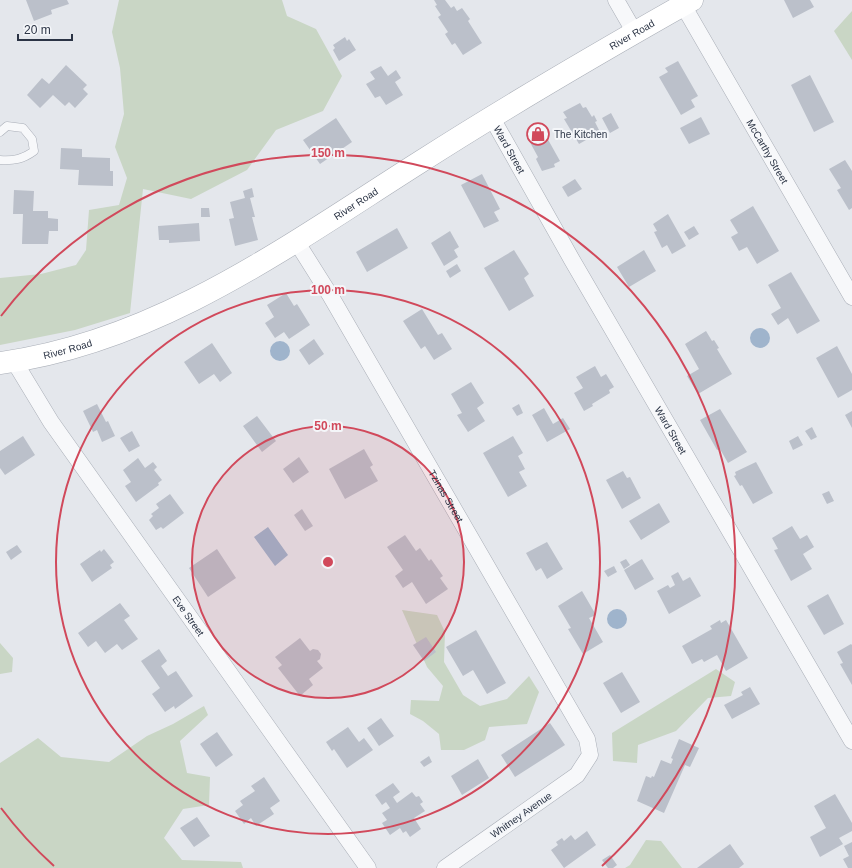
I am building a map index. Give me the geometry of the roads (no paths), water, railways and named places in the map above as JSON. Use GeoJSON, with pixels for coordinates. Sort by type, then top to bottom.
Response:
{"type":"FeatureCollection","features":[{"type":"Feature","properties":{"kind":"street"},"geometry":{"type":"LineString","coordinates":[[616,0],[635,33]]}},
{"type":"Feature","properties":{"kind":"street","name":"River Road"},"geometry":{"type":"LineString","coordinates":[[7,362],[53,354],[86,344],[154,318],[235,278],[492,118],[687,3]]}},
{"type":"Feature","properties":{"kind":"street","name":"McCarthy Street"},"geometry":{"type":"LineString","coordinates":[[687,3],[852,297]]}},
{"type":"Feature","properties":{"kind":"street","name":"Ward Street"},"geometry":{"type":"LineString","coordinates":[[492,118],[572,260],[852,741]]}},
{"type":"Feature","properties":{"kind":"street","name":"Tzinas Street"},"geometry":{"type":"LineString","coordinates":[[296,241],[330,295],[587,739],[590,755]]}},
{"type":"Feature","properties":{"kind":"street","name":"Eve Street"},"geometry":{"type":"LineString","coordinates":[[7,362],[368,868]]}},
{"type":"Feature","properties":{"kind":"street","name":"Whitney Avenue"},"geometry":{"type":"LineString","coordinates":[[445,868],[577,775],[590,755]]}},
{"type":"Feature","properties":{"kind":"lane"},"geometry":{"type":"LineString","coordinates":[[0,132],[7,126],[23,128],[32,138],[34,151],[27,157],[13,161],[0,160]]}},
{"type":"Feature","properties":{"kind":"water"},"geometry":{"type":"Polygon","coordinates":[[[756,328],[764,328],[770,334],[770,342],[764,348],[756,348],[750,342],[750,334],[756,328]]]}},
{"type":"Feature","properties":{"kind":"water"},"geometry":{"type":"Polygon","coordinates":[[[280,341],[287,344],[290,351],[287,358],[280,361],[273,358],[270,351],[273,344],[280,341]]]}},
{"type":"Feature","properties":{"kind":"water"},"geometry":{"type":"Polygon","coordinates":[[[268,527],[288,555],[275,566],[254,537],[268,527]]]}},
{"type":"Feature","properties":{"kind":"water"},"geometry":{"type":"Polygon","coordinates":[[[617,609],[624,612],[627,619],[624,626],[617,629],[610,626],[607,619],[610,612],[617,609]]]}},
{"type":"Feature","properties":{"kind":"place","name":"The Kitchen"},"geometry":{"type":"Point","coordinates":[538,134]}}]}
